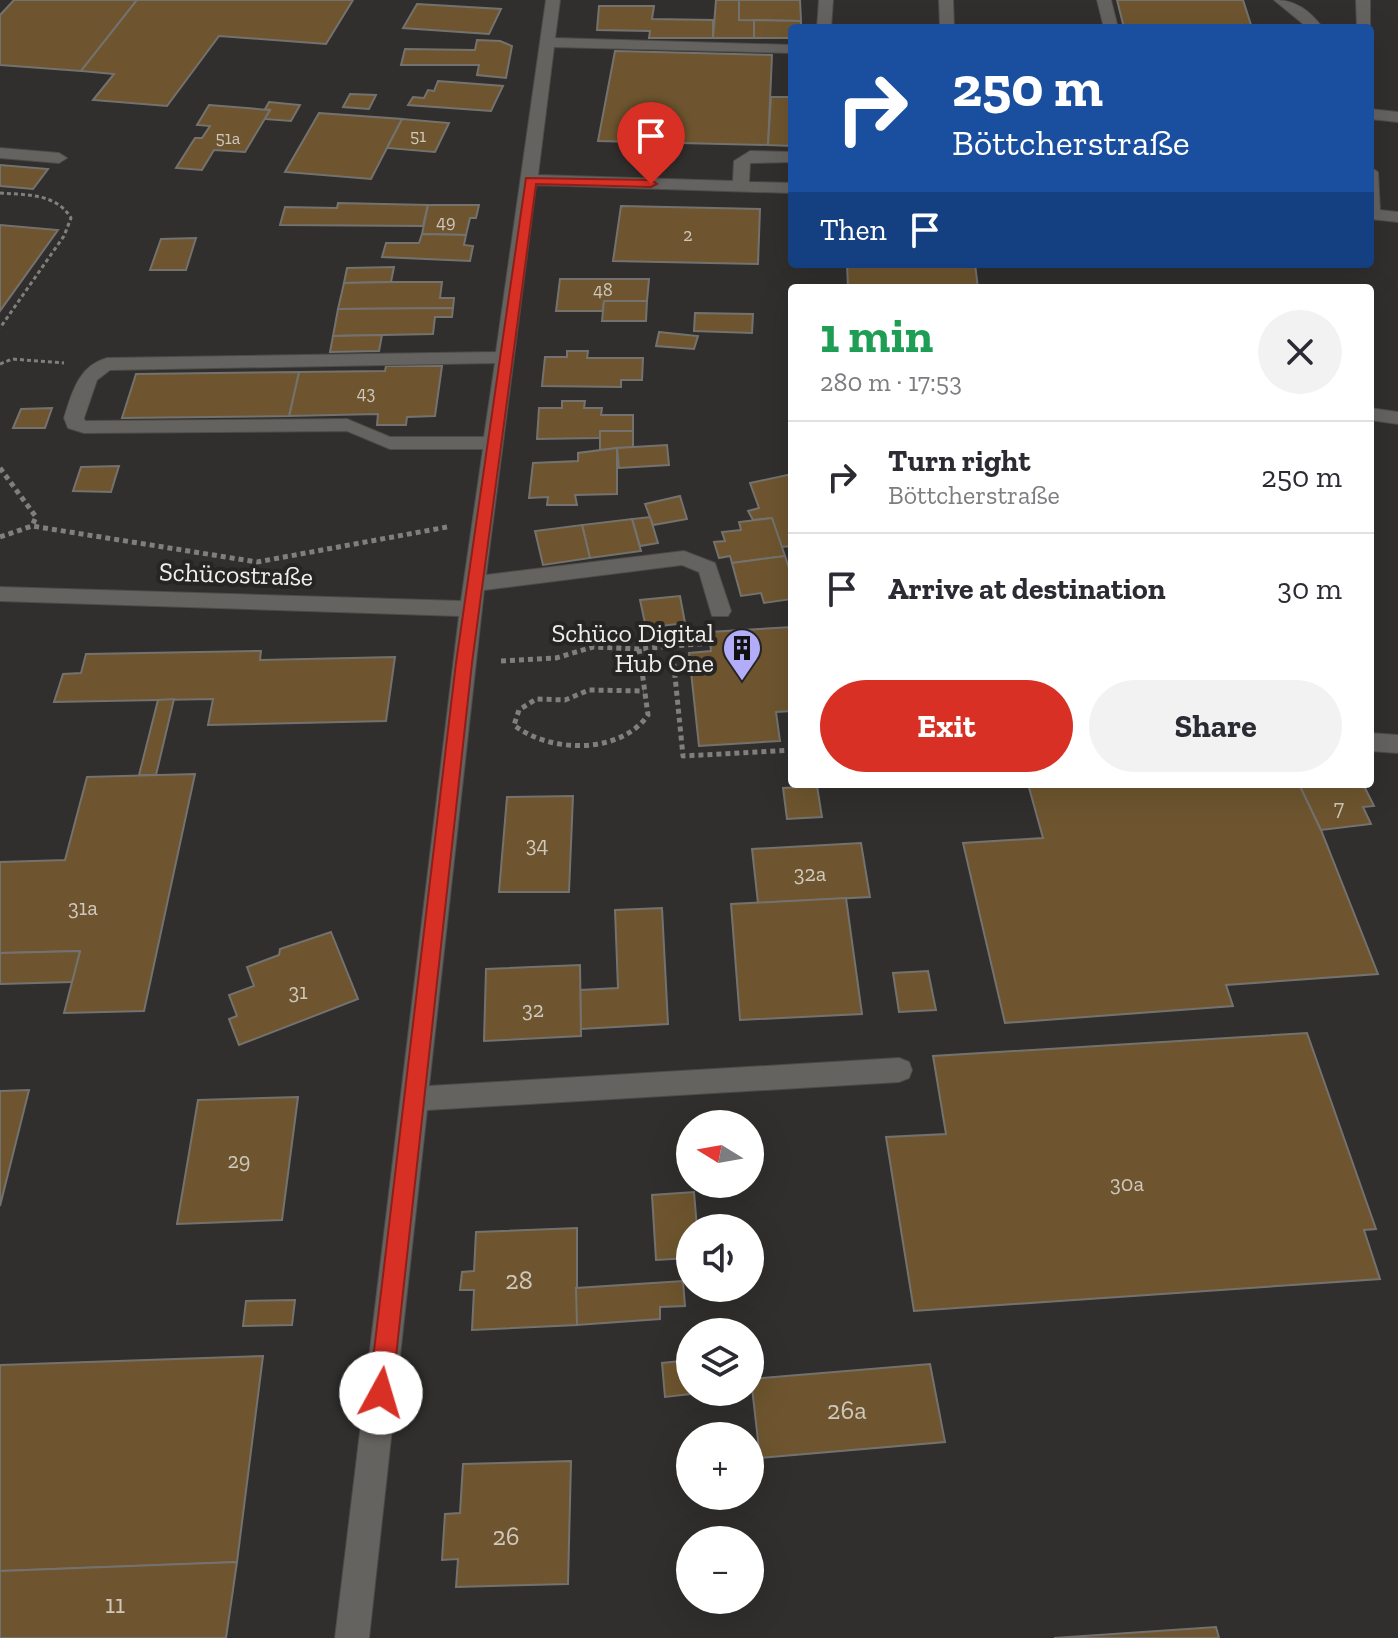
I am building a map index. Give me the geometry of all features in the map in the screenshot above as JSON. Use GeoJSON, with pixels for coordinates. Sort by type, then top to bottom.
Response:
{"type":"FeatureCollection","features":[{"type":"Feature","properties":{"kind":"street"},"geometry":{"type":"LineString","coordinates":[[352,1638],[464,663],[553,0]]}},
{"type":"Feature","properties":{"kind":"street"},"geometry":{"type":"LineString","coordinates":[[824,24],[826,0]]}},
{"type":"Feature","properties":{"kind":"street"},"geometry":{"type":"LineString","coordinates":[[946,0],[947,24]]}},
{"type":"Feature","properties":{"kind":"street"},"geometry":{"type":"LineString","coordinates":[[1104,0],[1110,24]]}},
{"type":"Feature","properties":{"kind":"street"},"geometry":{"type":"LineString","coordinates":[[1281,0],[1312,24]]}},
{"type":"Feature","properties":{"kind":"street"},"geometry":{"type":"LineString","coordinates":[[1363,0],[1364,24]]}},
{"type":"Feature","properties":{"kind":"street"},"geometry":{"type":"LineString","coordinates":[[548,42],[788,49]]}},
{"type":"Feature","properties":{"kind":"street"},"geometry":{"type":"LineString","coordinates":[[1374,114],[1398,117]]}},
{"type":"Feature","properties":{"kind":"street"},"geometry":{"type":"LineString","coordinates":[[0,153],[59,158]]}},
{"type":"Feature","properties":{"kind":"street"},"geometry":{"type":"LineString","coordinates":[[741,186],[742,161],[750,156],[788,157]]}},
{"type":"Feature","properties":{"kind":"street"},"geometry":{"type":"LineString","coordinates":[[531,180],[788,188]]}},
{"type":"Feature","properties":{"kind":"street"},"geometry":{"type":"LineString","coordinates":[[1374,214],[1398,217]]}},
{"type":"Feature","properties":{"kind":"street"},"geometry":{"type":"LineString","coordinates":[[494,443],[390,443],[347,425],[84,427],[75,424],[74,418],[90,374],[107,364],[506,357]]}},
{"type":"Feature","properties":{"kind":"street"},"geometry":{"type":"LineString","coordinates":[[1374,415],[1398,418]]}},
{"type":"Feature","properties":{"kind":"street"},"geometry":{"type":"LineString","coordinates":[[474,584],[684,558],[708,568],[720,611]]}},
{"type":"Feature","properties":{"kind":"street","name":"Schücostraße"},"geometry":{"type":"LineString","coordinates":[[0,594],[471,609]]}},
{"type":"Feature","properties":{"kind":"street"},"geometry":{"type":"LineString","coordinates":[[1374,742],[1398,744]]}},
{"type":"Feature","properties":{"kind":"street"},"geometry":{"type":"LineString","coordinates":[[414,1099],[899,1070]]}},
{"type":"Feature","properties":{"kind":"path"},"geometry":{"type":"LineString","coordinates":[[0,193],[49,198],[63,204],[71,218],[64,236],[0,328]]}},
{"type":"Feature","properties":{"kind":"path"},"geometry":{"type":"LineString","coordinates":[[0,364],[12,359],[30,359]]}},
{"type":"Feature","properties":{"kind":"path"},"geometry":{"type":"LineString","coordinates":[[0,468],[36,517],[32,526]]}},
{"type":"Feature","properties":{"kind":"path"},"geometry":{"type":"LineString","coordinates":[[0,537],[32,526],[257,562],[439,527],[482,527]]}},
{"type":"Feature","properties":{"kind":"path"},"geometry":{"type":"LineString","coordinates":[[464,663],[556,658],[593,647],[639,649],[710,643]]}},
{"type":"Feature","properties":{"kind":"path"},"geometry":{"type":"LineString","coordinates":[[672,646],[683,756],[788,750]]}},
{"type":"Feature","properties":{"kind":"path"},"geometry":{"type":"LineString","coordinates":[[639,649],[650,712],[642,726],[598,743],[558,746],[530,738],[514,725],[519,710],[536,699],[565,700],[589,690],[644,691]]}},
{"type":"Feature","properties":{"kind":"building"},"geometry":{"type":"Polygon","coordinates":[[[14,0],[137,0],[81,71],[0,65],[0,15],[14,0]]]}},
{"type":"Feature","properties":{"kind":"building"},"geometry":{"type":"Polygon","coordinates":[[[137,0],[353,0],[326,44],[219,36],[167,106],[93,100],[114,74],[81,71],[137,0]]]}},
{"type":"Feature","properties":{"kind":"building"},"geometry":{"type":"Polygon","coordinates":[[[716,0],[739,0],[739,20],[754,20],[754,38],[713,38],[716,0]]]}},
{"type":"Feature","properties":{"kind":"building"},"geometry":{"type":"Polygon","coordinates":[[[739,0],[800,0],[801,21],[739,20],[739,0]]]}},
{"type":"Feature","properties":{"kind":"building"},"geometry":{"type":"Polygon","coordinates":[[[1117,0],[1243,0],[1251,24],[1123,24],[1117,0]]]}},
{"type":"Feature","properties":{"kind":"building"},"geometry":{"type":"Polygon","coordinates":[[[417,4],[501,9],[489,34],[403,28],[417,4]]]}},
{"type":"Feature","properties":{"kind":"building"},"geometry":{"type":"Polygon","coordinates":[[[599,6],[654,6],[652,19],[713,20],[713,38],[649,38],[650,31],[597,30],[599,6]]]}},
{"type":"Feature","properties":{"kind":"building"},"geometry":{"type":"Polygon","coordinates":[[[754,20],[801,21],[801,24],[788,24],[788,38],[754,38],[754,20]]]}},
{"type":"Feature","properties":{"kind":"building"},"geometry":{"type":"Polygon","coordinates":[[[477,40],[500,41],[512,46],[506,78],[477,75],[479,65],[401,65],[405,49],[475,50],[477,40]]]}},
{"type":"Feature","properties":{"kind":"building"},"geometry":{"type":"Polygon","coordinates":[[[615,51],[772,55],[768,145],[598,141],[615,51]]]}},
{"type":"Feature","properties":{"kind":"building"},"geometry":{"type":"Polygon","coordinates":[[[438,81],[503,86],[491,111],[408,105],[413,97],[424,98],[428,90],[434,91],[438,81]]]}},
{"type":"Feature","properties":{"kind":"building"},"geometry":{"type":"Polygon","coordinates":[[[350,94],[376,95],[369,109],[343,107],[350,94]]]}},
{"type":"Feature","properties":{"kind":"building"},"geometry":{"type":"Polygon","coordinates":[[[771,97],[788,97],[788,146],[768,145],[771,97]]]}},
{"type":"Feature","properties":{"kind":"building"},"geometry":{"type":"Polygon","coordinates":[[[269,102],[300,105],[291,121],[264,119],[270,110],[265,109],[269,102]]]}},
{"type":"Feature","properties":{"kind":"building"},"geometry":{"type":"Polygon","coordinates":[[[209,105],[270,110],[245,152],[214,150],[202,170],[176,168],[195,138],[202,138],[210,126],[197,125],[209,105]]]}},
{"type":"Feature","properties":{"kind":"building"},"geometry":{"type":"Polygon","coordinates":[[[319,113],[402,119],[371,179],[285,172],[319,113]]]}},
{"type":"Feature","properties":{"kind":"building"},"geometry":{"type":"Polygon","coordinates":[[[402,119],[449,123],[435,152],[387,148],[402,119]]]}},
{"type":"Feature","properties":{"kind":"building"},"geometry":{"type":"Polygon","coordinates":[[[0,165],[48,169],[33,189],[0,186],[0,165]]]}},
{"type":"Feature","properties":{"kind":"building"},"geometry":{"type":"Polygon","coordinates":[[[338,203],[428,205],[423,226],[280,225],[285,207],[337,208],[338,203]]]}},
{"type":"Feature","properties":{"kind":"building"},"geometry":{"type":"Polygon","coordinates":[[[428,205],[479,205],[476,218],[470,218],[466,235],[422,234],[428,205]]]}},
{"type":"Feature","properties":{"kind":"building"},"geometry":{"type":"Polygon","coordinates":[[[621,206],[760,209],[758,264],[613,261],[621,206]]]}},
{"type":"Feature","properties":{"kind":"building"},"geometry":{"type":"Polygon","coordinates":[[[0,225],[58,230],[0,311],[0,225]]]}},
{"type":"Feature","properties":{"kind":"building"},"geometry":{"type":"Polygon","coordinates":[[[422,234],[466,235],[464,245],[473,246],[470,261],[382,257],[386,243],[419,243],[422,234]]]}},
{"type":"Feature","properties":{"kind":"building"},"geometry":{"type":"Polygon","coordinates":[[[196,238],[186,270],[150,270],[161,239],[196,238]]]}},
{"type":"Feature","properties":{"kind":"building"},"geometry":{"type":"Polygon","coordinates":[[[394,267],[391,282],[344,283],[347,268],[394,267]]]}},
{"type":"Feature","properties":{"kind":"building"},"geometry":{"type":"Polygon","coordinates":[[[847,268],[976,268],[978,284],[848,284],[847,268]]]}},
{"type":"Feature","properties":{"kind":"building"},"geometry":{"type":"Polygon","coordinates":[[[560,279],[649,279],[647,301],[604,301],[603,311],[556,311],[560,279]]]}},
{"type":"Feature","properties":{"kind":"building"},"geometry":{"type":"Polygon","coordinates":[[[442,282],[440,298],[454,298],[453,308],[338,309],[344,283],[442,282]]]}},
{"type":"Feature","properties":{"kind":"building"},"geometry":{"type":"Polygon","coordinates":[[[604,301],[647,301],[646,321],[602,321],[604,301]]]}},
{"type":"Feature","properties":{"kind":"building"},"geometry":{"type":"Polygon","coordinates":[[[453,308],[452,317],[435,317],[433,334],[333,336],[338,309],[453,308]]]}},
{"type":"Feature","properties":{"kind":"building"},"geometry":{"type":"Polygon","coordinates":[[[695,313],[753,314],[752,333],[694,331],[695,313]]]}},
{"type":"Feature","properties":{"kind":"building"},"geometry":{"type":"Polygon","coordinates":[[[659,332],[698,336],[694,349],[656,346],[659,332]]]}},
{"type":"Feature","properties":{"kind":"building"},"geometry":{"type":"Polygon","coordinates":[[[382,335],[379,351],[330,352],[333,336],[382,335]]]}},
{"type":"Feature","properties":{"kind":"building"},"geometry":{"type":"Polygon","coordinates":[[[567,351],[588,351],[587,358],[643,358],[642,380],[621,380],[621,387],[542,386],[545,357],[567,357],[567,351]]]}},
{"type":"Feature","properties":{"kind":"building"},"geometry":{"type":"Polygon","coordinates":[[[386,366],[442,366],[435,416],[407,417],[406,425],[377,425],[378,414],[289,416],[299,372],[385,371],[386,366]]]}},
{"type":"Feature","properties":{"kind":"building"},"geometry":{"type":"Polygon","coordinates":[[[299,372],[289,416],[122,418],[136,374],[299,372]]]}},
{"type":"Feature","properties":{"kind":"building"},"geometry":{"type":"Polygon","coordinates":[[[562,401],[585,401],[584,408],[602,408],[601,415],[633,415],[633,431],[600,431],[600,438],[537,439],[539,408],[562,408],[562,401]]]}},
{"type":"Feature","properties":{"kind":"building"},"geometry":{"type":"Polygon","coordinates":[[[52,408],[45,428],[13,428],[21,409],[52,408]]]}},
{"type":"Feature","properties":{"kind":"building"},"geometry":{"type":"Polygon","coordinates":[[[600,431],[633,431],[633,447],[600,450],[600,431]]]}},
{"type":"Feature","properties":{"kind":"building"},"geometry":{"type":"Polygon","coordinates":[[[667,445],[669,465],[619,468],[617,448],[667,445]]]}},
{"type":"Feature","properties":{"kind":"building"},"geometry":{"type":"Polygon","coordinates":[[[617,448],[617,494],[575,495],[577,505],[547,505],[548,497],[529,498],[533,463],[578,461],[578,453],[617,448]]]}},
{"type":"Feature","properties":{"kind":"building"},"geometry":{"type":"Polygon","coordinates":[[[119,466],[111,492],[73,491],[81,467],[119,466]]]}},
{"type":"Feature","properties":{"kind":"building"},"geometry":{"type":"Polygon","coordinates":[[[788,475],[788,546],[781,547],[772,518],[753,520],[748,511],[759,508],[750,483],[788,475]]]}},
{"type":"Feature","properties":{"kind":"building"},"geometry":{"type":"Polygon","coordinates":[[[680,496],[687,519],[653,525],[645,504],[680,496]]]}},
{"type":"Feature","properties":{"kind":"building"},"geometry":{"type":"Polygon","coordinates":[[[650,517],[658,543],[640,546],[632,519],[650,517]]]}},
{"type":"Feature","properties":{"kind":"building"},"geometry":{"type":"Polygon","coordinates":[[[772,518],[785,556],[732,563],[730,556],[719,558],[714,542],[725,541],[722,532],[741,530],[739,522],[772,518]]]}},
{"type":"Feature","properties":{"kind":"building"},"geometry":{"type":"Polygon","coordinates":[[[632,519],[641,551],[590,558],[582,525],[632,519]]]}},
{"type":"Feature","properties":{"kind":"building"},"geometry":{"type":"Polygon","coordinates":[[[582,525],[590,558],[543,565],[535,531],[582,525]]]}},
{"type":"Feature","properties":{"kind":"building"},"geometry":{"type":"Polygon","coordinates":[[[785,556],[788,600],[764,603],[761,593],[741,596],[732,563],[785,556]]]}},
{"type":"Feature","properties":{"kind":"building"},"geometry":{"type":"Polygon","coordinates":[[[680,596],[685,623],[646,628],[640,600],[680,596]]]}},
{"type":"Feature","properties":{"kind":"building","name":"Schüco Digital Hub One"},"geometry":{"type":"Polygon","coordinates":[[[788,627],[788,711],[776,712],[780,741],[699,746],[689,653],[711,651],[709,632],[788,627]]]}},
{"type":"Feature","properties":{"kind":"building"},"geometry":{"type":"Polygon","coordinates":[[[261,651],[260,660],[395,657],[386,721],[208,725],[213,699],[54,702],[63,674],[81,673],[86,654],[261,651]]]}},
{"type":"Feature","properties":{"kind":"building"},"geometry":{"type":"Polygon","coordinates":[[[174,699],[156,775],[139,775],[158,700],[174,699]]]}},
{"type":"Feature","properties":{"kind":"building"},"geometry":{"type":"Polygon","coordinates":[[[195,774],[144,1011],[64,1013],[80,951],[0,953],[0,862],[65,860],[87,777],[195,774]]]}},
{"type":"Feature","properties":{"kind":"building"},"geometry":{"type":"Polygon","coordinates":[[[783,788],[817,788],[822,817],[787,819],[783,788]]]}},
{"type":"Feature","properties":{"kind":"building"},"geometry":{"type":"Polygon","coordinates":[[[1029,788],[1301,788],[1321,830],[1378,974],[1226,985],[1233,1006],[1005,1023],[963,843],[1043,838],[1029,788]]]}},
{"type":"Feature","properties":{"kind":"building"},"geometry":{"type":"Polygon","coordinates":[[[1301,788],[1365,788],[1374,806],[1363,807],[1371,824],[1321,830],[1301,788]]]}},
{"type":"Feature","properties":{"kind":"building"},"geometry":{"type":"Polygon","coordinates":[[[573,796],[569,892],[499,892],[507,797],[573,796]]]}},
{"type":"Feature","properties":{"kind":"building"},"geometry":{"type":"Polygon","coordinates":[[[861,843],[870,897],[758,903],[752,849],[861,843]]]}},
{"type":"Feature","properties":{"kind":"building"},"geometry":{"type":"Polygon","coordinates":[[[846,898],[862,1014],[740,1020],[731,904],[846,898]]]}},
{"type":"Feature","properties":{"kind":"building"},"geometry":{"type":"Polygon","coordinates":[[[662,908],[668,1024],[581,1029],[580,990],[618,988],[615,910],[662,908]]]}},
{"type":"Feature","properties":{"kind":"building"},"geometry":{"type":"Polygon","coordinates":[[[331,932],[358,999],[239,1045],[229,1019],[237,1016],[229,995],[254,986],[247,967],[279,955],[280,949],[331,932]]]}},
{"type":"Feature","properties":{"kind":"building"},"geometry":{"type":"Polygon","coordinates":[[[80,951],[72,982],[0,984],[0,953],[80,951]]]}},
{"type":"Feature","properties":{"kind":"building"},"geometry":{"type":"Polygon","coordinates":[[[580,965],[581,1036],[484,1041],[486,969],[580,965]]]}},
{"type":"Feature","properties":{"kind":"building"},"geometry":{"type":"Polygon","coordinates":[[[928,971],[936,1010],[899,1012],[893,973],[928,971]]]}},
{"type":"Feature","properties":{"kind":"building"},"geometry":{"type":"Polygon","coordinates":[[[1307,1033],[1376,1229],[1364,1230],[1380,1279],[914,1311],[886,1137],[946,1134],[933,1056],[1307,1033]]]}},
{"type":"Feature","properties":{"kind":"building"},"geometry":{"type":"Polygon","coordinates":[[[29,1090],[0,1206],[0,1091],[29,1090]]]}},
{"type":"Feature","properties":{"kind":"building"},"geometry":{"type":"Polygon","coordinates":[[[298,1097],[282,1220],[177,1224],[198,1100],[298,1097]]]}},
{"type":"Feature","properties":{"kind":"building"},"geometry":{"type":"Polygon","coordinates":[[[676,1193],[676,1198],[694,1198],[696,1214],[676,1214],[676,1259],[656,1260],[652,1195],[676,1193]]]}},
{"type":"Feature","properties":{"kind":"building"},"geometry":{"type":"Polygon","coordinates":[[[577,1228],[577,1325],[472,1330],[474,1290],[460,1290],[462,1272],[474,1271],[476,1232],[577,1228]]]}},
{"type":"Feature","properties":{"kind":"building"},"geometry":{"type":"Polygon","coordinates":[[[676,1281],[676,1302],[685,1302],[685,1306],[660,1307],[660,1319],[577,1325],[576,1288],[676,1281]]]}},
{"type":"Feature","properties":{"kind":"building"},"geometry":{"type":"Polygon","coordinates":[[[295,1300],[292,1325],[243,1326],[246,1301],[295,1300]]]}},
{"type":"Feature","properties":{"kind":"building"},"geometry":{"type":"Polygon","coordinates":[[[263,1356],[237,1562],[0,1571],[0,1365],[263,1356]]]}},
{"type":"Feature","properties":{"kind":"building"},"geometry":{"type":"Polygon","coordinates":[[[676,1362],[676,1396],[665,1397],[662,1363],[676,1362]]]}},
{"type":"Feature","properties":{"kind":"building"},"geometry":{"type":"Polygon","coordinates":[[[930,1364],[945,1442],[764,1458],[764,1422],[756,1422],[754,1406],[764,1406],[764,1378],[930,1364]]]}},
{"type":"Feature","properties":{"kind":"building"},"geometry":{"type":"Polygon","coordinates":[[[571,1461],[568,1584],[456,1587],[458,1559],[442,1560],[445,1514],[460,1513],[463,1464],[571,1461]]]}},
{"type":"Feature","properties":{"kind":"building"},"geometry":{"type":"Polygon","coordinates":[[[237,1562],[226,1638],[0,1638],[0,1571],[237,1562]]]}},
{"type":"Feature","properties":{"kind":"building"},"geometry":{"type":"Polygon","coordinates":[[[1216,1627],[1219,1638],[1054,1638],[1216,1627]]]}},
{"type":"Feature","properties":{"kind":"place","name":"Schüco Digital Hub One"},"geometry":{"type":"Point","coordinates":[742,682]}},
{"type":"Feature","properties":{"kind":"route"},"geometry":{"type":"LineString","coordinates":[[381,1393],[464,663],[531,180],[651,184]]}}]}
